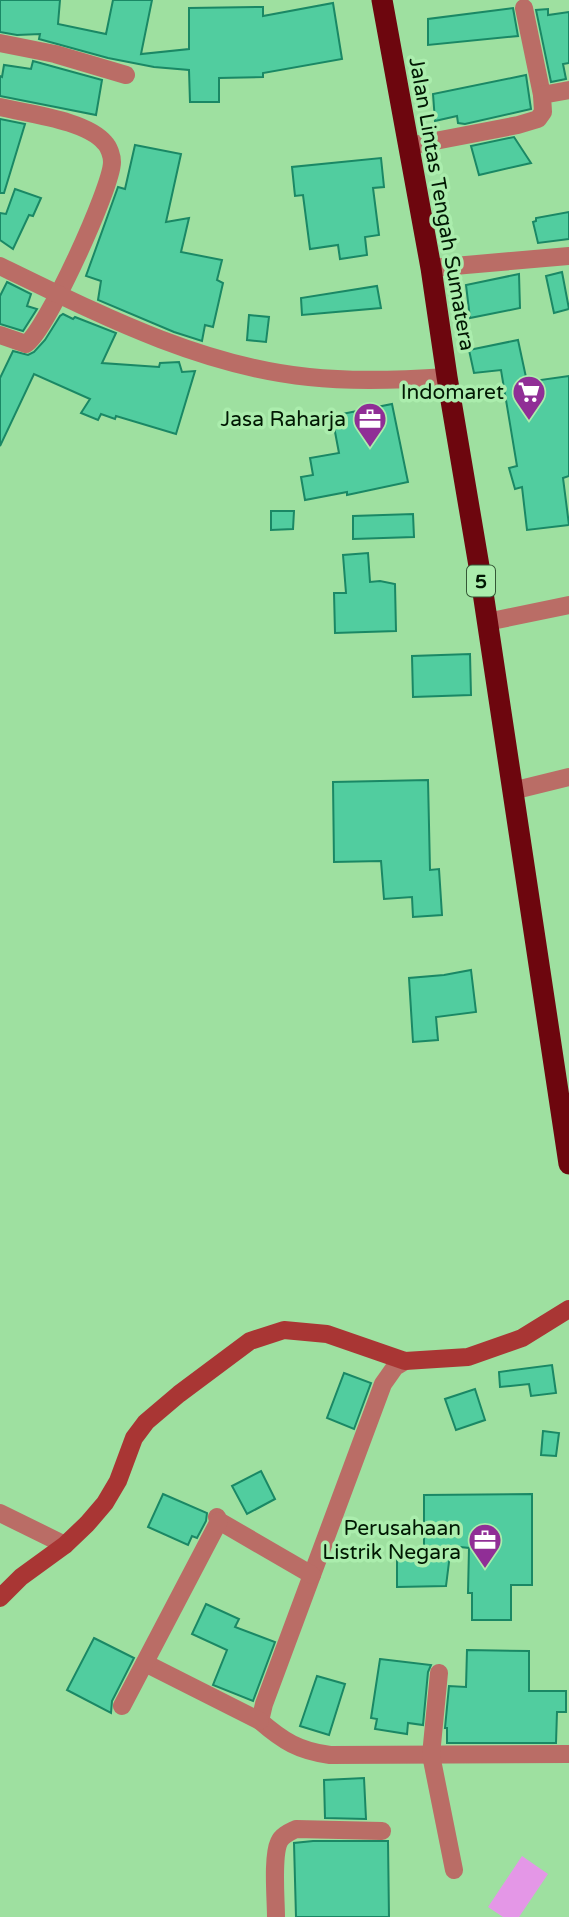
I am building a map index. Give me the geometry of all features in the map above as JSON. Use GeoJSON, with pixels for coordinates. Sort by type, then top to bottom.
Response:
{"type":"FeatureCollection","features":[{"type":"Feature","properties":{"kind":"highway","name":"Jalan Lintas Tengah Sumatera"},"geometry":{"type":"LineString","coordinates":[[382,0],[431,268],[480,566],[569,1164]]}},
{"type":"Feature","properties":{"kind":"street"},"geometry":{"type":"LineString","coordinates":[[409,146],[538,119],[543,112],[542,94],[524,8]]}},
{"type":"Feature","properties":{"kind":"street"},"geometry":{"type":"LineString","coordinates":[[0,43],[55,54],[126,75]]}},
{"type":"Feature","properties":{"kind":"street"},"geometry":{"type":"LineString","coordinates":[[542,94],[569,90]]}},
{"type":"Feature","properties":{"kind":"street"},"geometry":{"type":"LineString","coordinates":[[0,107],[78,126],[95,133],[107,144],[113,160],[109,181],[59,294],[28,343],[21,344],[0,335]]}},
{"type":"Feature","properties":{"kind":"street"},"geometry":{"type":"LineString","coordinates":[[431,268],[569,256]]}},
{"type":"Feature","properties":{"kind":"street"},"geometry":{"type":"LineString","coordinates":[[0,266],[118,323],[216,357],[252,366],[308,377],[447,377]]}},
{"type":"Feature","properties":{"kind":"street"},"geometry":{"type":"LineString","coordinates":[[487,622],[569,605]]}},
{"type":"Feature","properties":{"kind":"street"},"geometry":{"type":"LineString","coordinates":[[512,791],[569,777]]}},
{"type":"Feature","properties":{"kind":"street"},"geometry":{"type":"LineString","coordinates":[[0,1598],[21,1577],[65,1545],[88,1524],[118,1481],[134,1438],[146,1422],[250,1340],[284,1330],[327,1334],[405,1360],[468,1357],[522,1338],[569,1308]]}},
{"type":"Feature","properties":{"kind":"street"},"geometry":{"type":"LineString","coordinates":[[260,1721],[383,1384],[395,1367],[405,1360]]}},
{"type":"Feature","properties":{"kind":"street"},"geometry":{"type":"LineString","coordinates":[[0,1513],[65,1545]]}},
{"type":"Feature","properties":{"kind":"street"},"geometry":{"type":"LineString","coordinates":[[122,1706],[218,1519],[312,1575]]}},
{"type":"Feature","properties":{"kind":"street"},"geometry":{"type":"LineString","coordinates":[[145,1663],[260,1721],[278,1737],[305,1752],[330,1755],[569,1754]]}},
{"type":"Feature","properties":{"kind":"street"},"geometry":{"type":"LineString","coordinates":[[439,1673],[431,1755],[454,1870]]}},
{"type":"Feature","properties":{"kind":"street"},"geometry":{"type":"LineString","coordinates":[[276,1917],[276,1855],[279,1841],[285,1834],[296,1829],[382,1831]]}},
{"type":"Feature","properties":{"kind":"shaded area"},"geometry":{"type":"Polygon","coordinates":[[[522,1856],[548,1874],[519,1917],[503,1917],[488,1907],[522,1856]]]}},
{"type":"Feature","properties":{"kind":"building"},"geometry":{"type":"Polygon","coordinates":[[[0,0],[60,0],[58,24],[106,34],[113,0],[152,0],[141,54],[189,49],[189,8],[263,7],[263,16],[333,3],[342,59],[263,73],[263,77],[219,78],[219,102],[190,102],[189,70],[154,67],[108,58],[39,39],[40,34],[17,35],[0,32],[0,0]]]}},
{"type":"Feature","properties":{"kind":"building"},"geometry":{"type":"Polygon","coordinates":[[[513,8],[518,36],[428,45],[428,19],[513,8]]]}},
{"type":"Feature","properties":{"kind":"building"},"geometry":{"type":"Polygon","coordinates":[[[548,9],[548,15],[569,12],[569,63],[563,64],[566,79],[551,82],[536,10],[548,9]]]}},
{"type":"Feature","properties":{"kind":"building"},"geometry":{"type":"Polygon","coordinates":[[[33,61],[102,80],[96,115],[0,96],[0,76],[2,77],[4,65],[31,69],[33,61]]]}},
{"type":"Feature","properties":{"kind":"building"},"geometry":{"type":"Polygon","coordinates":[[[526,75],[531,109],[465,124],[458,123],[457,116],[435,121],[433,94],[526,75]]]}},
{"type":"Feature","properties":{"kind":"building"},"geometry":{"type":"Polygon","coordinates":[[[0,119],[25,124],[4,193],[0,193],[0,119]]]}},
{"type":"Feature","properties":{"kind":"building"},"geometry":{"type":"Polygon","coordinates":[[[514,137],[531,163],[479,175],[471,146],[514,137]]]}},
{"type":"Feature","properties":{"kind":"building"},"geometry":{"type":"Polygon","coordinates":[[[135,145],[181,154],[166,222],[189,218],[181,252],[222,260],[217,280],[223,283],[213,327],[205,325],[202,341],[98,300],[101,281],[86,276],[118,187],[125,189],[135,145]]]}},
{"type":"Feature","properties":{"kind":"building"},"geometry":{"type":"Polygon","coordinates":[[[381,158],[384,187],[373,188],[379,235],[365,237],[367,255],[340,259],[338,245],[310,249],[303,195],[295,196],[292,167],[381,158]]]}},
{"type":"Feature","properties":{"kind":"building"},"geometry":{"type":"Polygon","coordinates":[[[15,189],[41,198],[33,216],[29,215],[13,249],[0,240],[0,213],[6,214],[15,189]]]}},
{"type":"Feature","properties":{"kind":"building"},"geometry":{"type":"Polygon","coordinates":[[[569,212],[569,239],[538,243],[533,222],[536,218],[569,212]]]}},
{"type":"Feature","properties":{"kind":"building"},"geometry":{"type":"Polygon","coordinates":[[[562,272],[569,309],[554,313],[546,276],[562,272]]]}},
{"type":"Feature","properties":{"kind":"building"},"geometry":{"type":"Polygon","coordinates":[[[519,274],[520,308],[470,318],[466,285],[519,274]]]}},
{"type":"Feature","properties":{"kind":"building"},"geometry":{"type":"Polygon","coordinates":[[[7,282],[31,294],[27,306],[37,309],[23,331],[0,324],[0,296],[7,282]]]}},
{"type":"Feature","properties":{"kind":"building"},"geometry":{"type":"Polygon","coordinates":[[[377,286],[381,308],[302,315],[301,298],[377,286]]]}},
{"type":"Feature","properties":{"kind":"building"},"geometry":{"type":"Polygon","coordinates":[[[63,314],[116,333],[102,363],[159,367],[160,363],[179,362],[182,372],[195,371],[176,434],[116,416],[115,419],[101,414],[98,420],[81,413],[90,399],[34,374],[0,446],[0,378],[13,351],[28,355],[34,352],[63,314]]]}},
{"type":"Feature","properties":{"kind":"building"},"geometry":{"type":"Polygon","coordinates":[[[249,315],[269,317],[266,342],[247,340],[249,315]]]}},
{"type":"Feature","properties":{"kind":"building"},"geometry":{"type":"Polygon","coordinates":[[[518,340],[527,382],[569,376],[569,476],[563,478],[569,525],[527,530],[522,487],[515,489],[509,468],[517,466],[501,370],[474,373],[469,350],[518,340]]]}},
{"type":"Feature","properties":{"kind":"building","name":"Jasa Raharja"},"geometry":{"type":"Polygon","coordinates":[[[392,404],[408,482],[347,495],[347,492],[305,500],[301,477],[313,475],[310,458],[339,453],[332,416],[392,404]]]}},
{"type":"Feature","properties":{"kind":"building"},"geometry":{"type":"Polygon","coordinates":[[[271,511],[294,511],[293,529],[271,530],[271,511]]]}},
{"type":"Feature","properties":{"kind":"building"},"geometry":{"type":"Polygon","coordinates":[[[413,514],[414,537],[353,539],[353,516],[413,514]]]}},
{"type":"Feature","properties":{"kind":"building"},"geometry":{"type":"Polygon","coordinates":[[[368,553],[370,582],[395,584],[396,631],[335,633],[334,593],[346,593],[343,555],[368,553]]]}},
{"type":"Feature","properties":{"kind":"building"},"geometry":{"type":"Polygon","coordinates":[[[470,654],[471,695],[413,697],[412,656],[470,654]]]}},
{"type":"Feature","properties":{"kind":"building"},"geometry":{"type":"Polygon","coordinates":[[[428,780],[430,870],[439,869],[442,915],[413,917],[412,897],[384,899],[381,861],[334,862],[333,782],[428,780]]]}},
{"type":"Feature","properties":{"kind":"building"},"geometry":{"type":"Polygon","coordinates":[[[471,970],[476,1012],[436,1017],[438,1040],[413,1042],[409,978],[471,970]]]}},
{"type":"Feature","properties":{"kind":"building"},"geometry":{"type":"Polygon","coordinates":[[[552,1365],[556,1393],[531,1396],[529,1384],[500,1387],[499,1372],[552,1365]]]}},
{"type":"Feature","properties":{"kind":"building"},"geometry":{"type":"Polygon","coordinates":[[[344,1373],[371,1383],[354,1429],[327,1418],[344,1373]]]}},
{"type":"Feature","properties":{"kind":"building"},"geometry":{"type":"Polygon","coordinates":[[[475,1389],[485,1420],[456,1430],[445,1399],[475,1389]]]}},
{"type":"Feature","properties":{"kind":"building"},"geometry":{"type":"Polygon","coordinates":[[[543,1431],[559,1433],[556,1456],[541,1455],[543,1431]]]}},
{"type":"Feature","properties":{"kind":"building"},"geometry":{"type":"Polygon","coordinates":[[[261,1471],[275,1499],[247,1514],[232,1486],[261,1471]]]}},
{"type":"Feature","properties":{"kind":"building"},"geometry":{"type":"Polygon","coordinates":[[[163,1494],[207,1513],[197,1538],[192,1536],[188,1545],[148,1527],[163,1494]]]}},
{"type":"Feature","properties":{"kind":"building","name":"Perusahaan Listrik Negara"},"geometry":{"type":"Polygon","coordinates":[[[532,1494],[532,1585],[511,1585],[511,1620],[472,1620],[472,1593],[468,1593],[469,1548],[451,1546],[446,1586],[397,1587],[397,1551],[424,1550],[424,1495],[532,1494]]]}},
{"type":"Feature","properties":{"kind":"building"},"geometry":{"type":"Polygon","coordinates":[[[206,1604],[239,1619],[235,1627],[275,1642],[253,1701],[213,1685],[227,1650],[192,1634],[206,1604]]]}},
{"type":"Feature","properties":{"kind":"building"},"geometry":{"type":"Polygon","coordinates":[[[94,1638],[134,1658],[112,1701],[111,1713],[67,1690],[94,1638]]]}},
{"type":"Feature","properties":{"kind":"building"},"geometry":{"type":"Polygon","coordinates":[[[467,1650],[529,1651],[529,1691],[566,1691],[566,1712],[557,1712],[556,1743],[447,1743],[445,1728],[449,1686],[466,1687],[467,1650]]]}},
{"type":"Feature","properties":{"kind":"building"},"geometry":{"type":"Polygon","coordinates":[[[380,1659],[431,1665],[423,1725],[408,1723],[407,1734],[375,1729],[377,1719],[371,1718],[380,1659]]]}},
{"type":"Feature","properties":{"kind":"building"},"geometry":{"type":"Polygon","coordinates":[[[317,1676],[345,1684],[329,1735],[300,1726],[317,1676]]]}},
{"type":"Feature","properties":{"kind":"building"},"geometry":{"type":"Polygon","coordinates":[[[364,1778],[366,1819],[325,1818],[324,1780],[364,1778]]]}},
{"type":"Feature","properties":{"kind":"building"},"geometry":{"type":"Polygon","coordinates":[[[388,1841],[389,1917],[296,1917],[294,1843],[388,1841]]]}},
{"type":"Feature","properties":{"kind":"place","name":"Indomaret"},"geometry":{"type":"Point","coordinates":[529,422]}},
{"type":"Feature","properties":{"kind":"place","name":"Jasa Raharja"},"geometry":{"type":"Point","coordinates":[370,449]}},
{"type":"Feature","properties":{"kind":"place","name":"Perusahaan Listrik Negara"},"geometry":{"type":"Point","coordinates":[485,1570]}}]}
